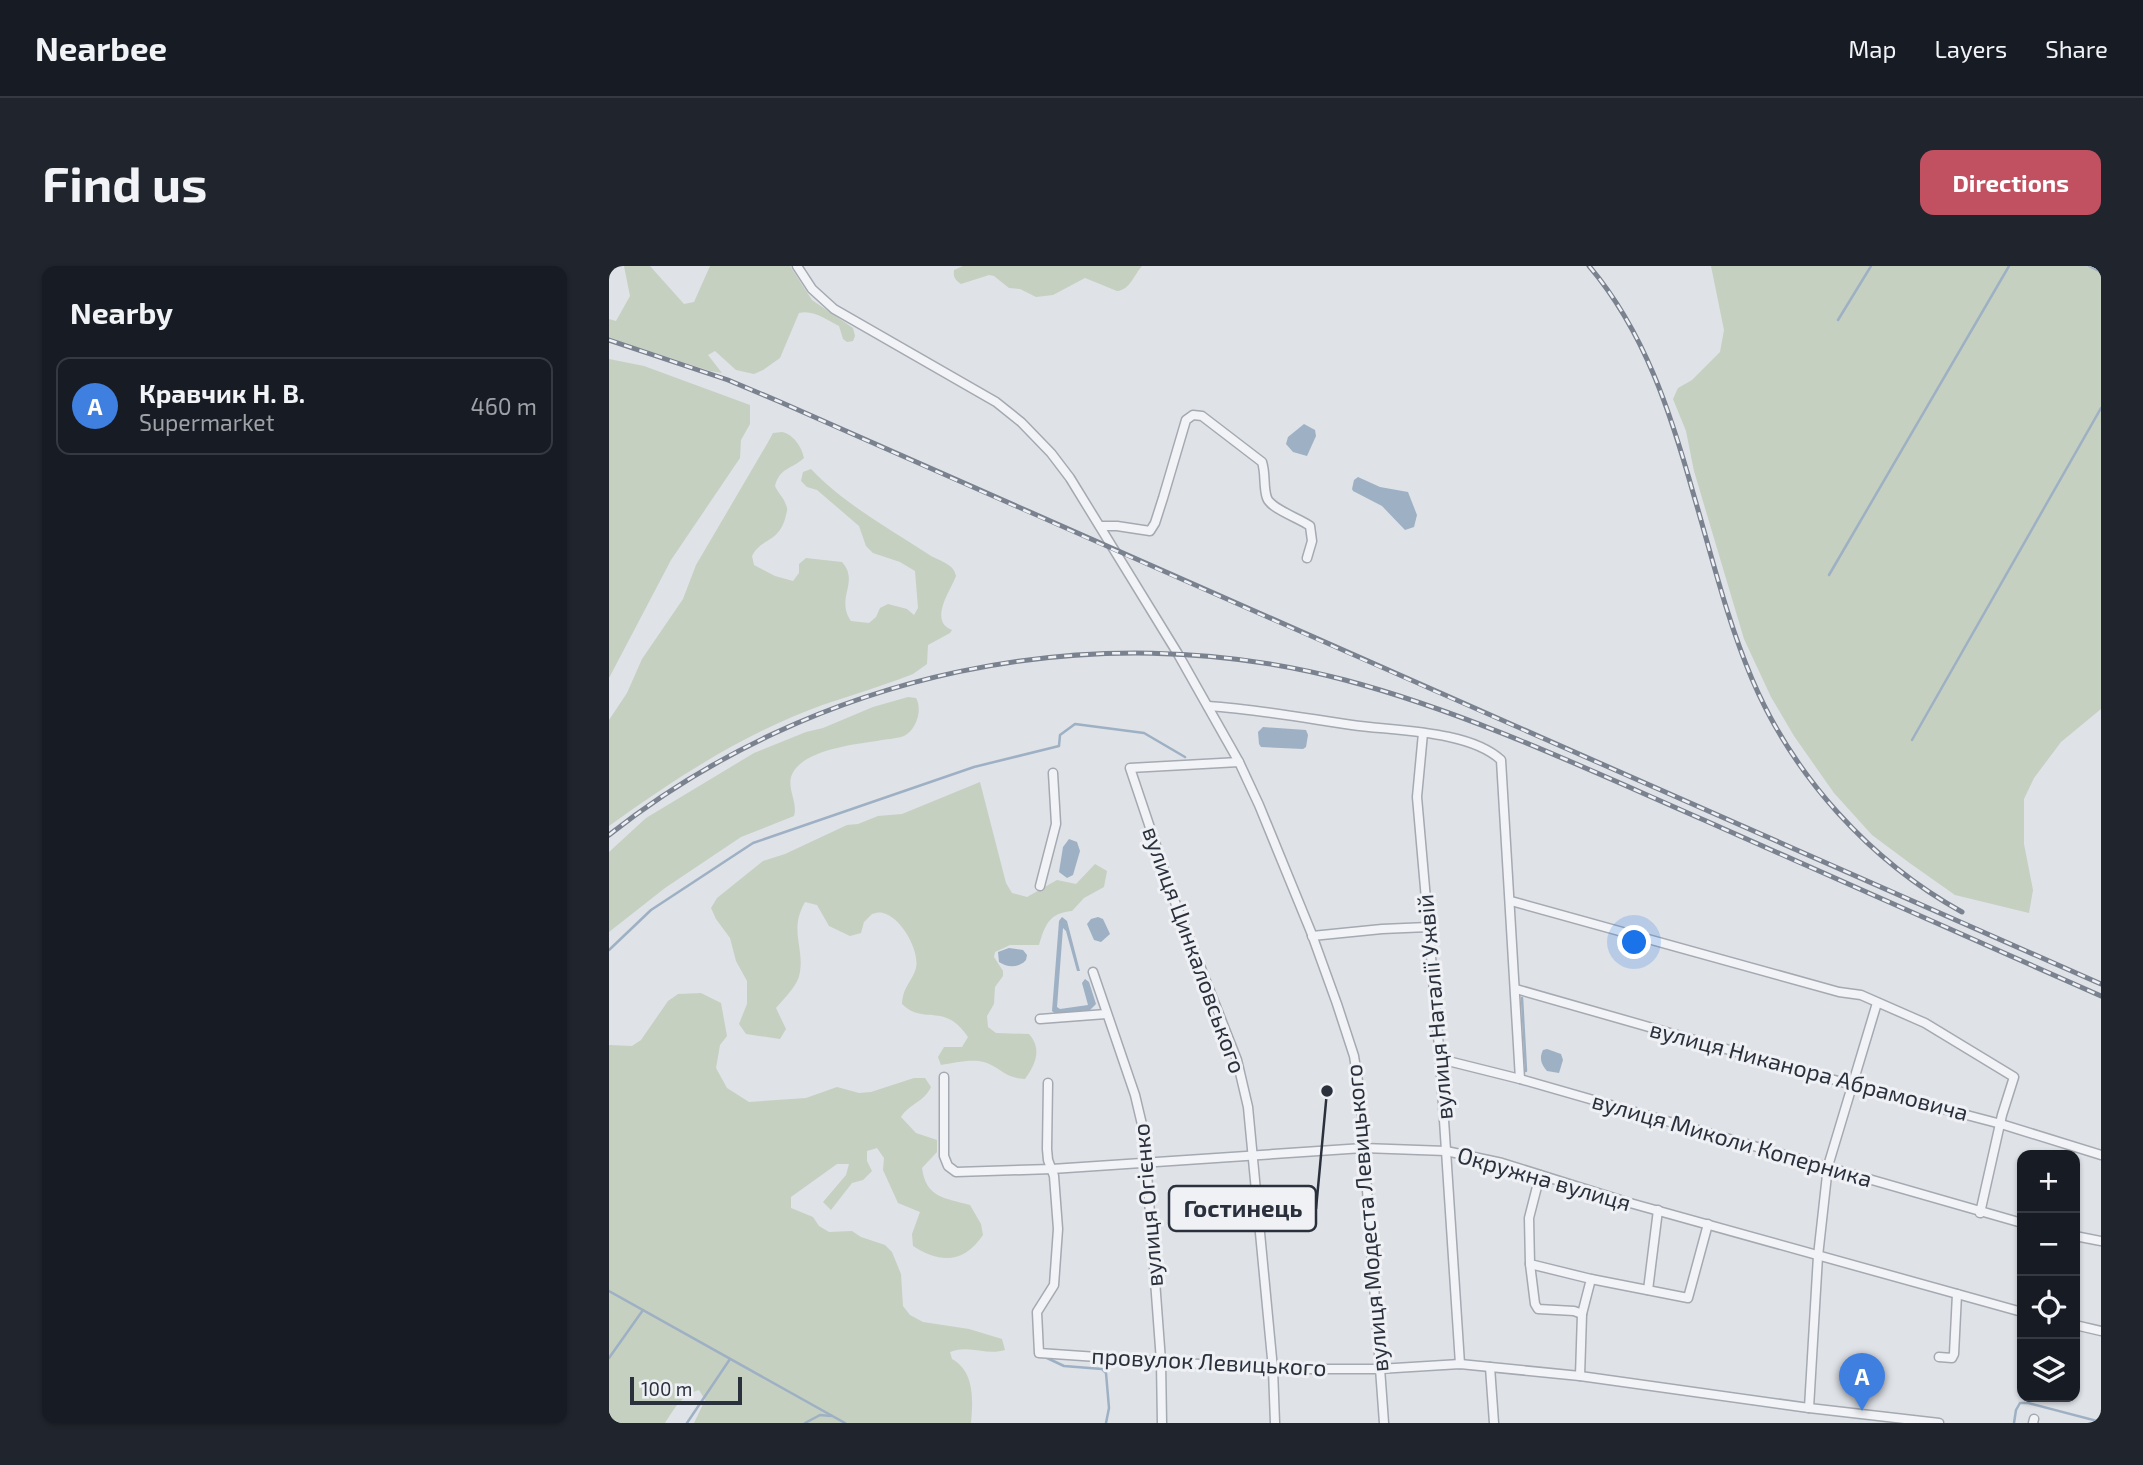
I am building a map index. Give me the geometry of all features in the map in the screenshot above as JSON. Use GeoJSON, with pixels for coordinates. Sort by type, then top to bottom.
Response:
{"type":"FeatureCollection","features":[{"type":"Feature","properties":{"kind":"street"},"geometry":{"type":"LineString","coordinates":[[797,266],[812,289],[834,310],[996,402],[1021,422],[1051,453],[1100,526],[1150,531],[1163,498],[1186,420],[1193,415],[1202,416],[1262,463],[1267,498],[1274,508],[1295,516],[1310,526],[1313,541],[1307,558]]}},
{"type":"Feature","properties":{"kind":"street","name":"вулиця Модеста Левицького"},"geometry":{"type":"LineString","coordinates":[[1100,526],[1239,762],[1312,936],[1354,1056],[1360,1094],[1384,1423]]}},
{"type":"Feature","properties":{"kind":"street"},"geometry":{"type":"LineString","coordinates":[[1208,706],[1433,734],[1480,748],[1501,760],[1520,1079]]}},
{"type":"Feature","properties":{"kind":"street","name":"вулиця Наталії Ужвій"},"geometry":{"type":"LineString","coordinates":[[1423,733],[1417,797],[1440,1059],[1460,1364]]}},
{"type":"Feature","properties":{"kind":"street","name":"вулиця Цинкаловського"},"geometry":{"type":"LineString","coordinates":[[1239,762],[1129,768],[1175,902],[1237,1060],[1248,1107],[1273,1369],[1275,1423]]}},
{"type":"Feature","properties":{"kind":"street"},"geometry":{"type":"LineString","coordinates":[[1040,886],[1056,824],[1053,773]]}},
{"type":"Feature","properties":{"kind":"street"},"geometry":{"type":"LineString","coordinates":[[1511,901],[1839,992],[1853,992],[1925,1023],[2014,1077],[1980,1213]]}},
{"type":"Feature","properties":{"kind":"street"},"geometry":{"type":"LineString","coordinates":[[1312,936],[1428,926]]}},
{"type":"Feature","properties":{"kind":"street","name":"вулиця Огієнко"},"geometry":{"type":"LineString","coordinates":[[1093,972],[1135,1095],[1144,1133],[1161,1361],[1162,1423]]}},
{"type":"Feature","properties":{"kind":"street","name":"вулиця Никанора Абрамовича"},"geometry":{"type":"LineString","coordinates":[[1516,989],[1852,1085],[2001,1124],[2101,1155]]}},
{"type":"Feature","properties":{"kind":"street"},"geometry":{"type":"LineString","coordinates":[[1809,1408],[1818,1256],[1828,1166],[1877,1003]]}},
{"type":"Feature","properties":{"kind":"street"},"geometry":{"type":"LineString","coordinates":[[1040,1019],[1106,1014]]}},
{"type":"Feature","properties":{"kind":"street","name":"вулиця Миколи Коперника"},"geometry":{"type":"LineString","coordinates":[[1440,1059],[1520,1079],[2017,1222]]}},
{"type":"Feature","properties":{"kind":"street","name":"Окружна вулиця"},"geometry":{"type":"LineString","coordinates":[[944,1077],[944,1156],[948,1166],[956,1172],[1052,1169],[1363,1148],[1446,1151],[1502,1163],[1818,1256],[2017,1311]]}},
{"type":"Feature","properties":{"kind":"street"},"geometry":{"type":"LineString","coordinates":[[1048,1083],[1047,1149],[1052,1169]]}},
{"type":"Feature","properties":{"kind":"street","name":"провулок Левицького"},"geometry":{"type":"LineString","coordinates":[[1052,1169],[1058,1229],[1054,1285],[1037,1312],[1039,1353],[1273,1369],[1379,1369],[1460,1364],[1580,1376],[1939,1423]]}},
{"type":"Feature","properties":{"kind":"street"},"geometry":{"type":"LineString","coordinates":[[1540,1175],[1528,1217],[1535,1304],[1538,1309],[1582,1314]]}},
{"type":"Feature","properties":{"kind":"street"},"geometry":{"type":"LineString","coordinates":[[1648,1290],[1658,1210]]}},
{"type":"Feature","properties":{"kind":"street"},"geometry":{"type":"LineString","coordinates":[[1530,1264],[1689,1298],[1709,1224]]}},
{"type":"Feature","properties":{"kind":"street"},"geometry":{"type":"LineString","coordinates":[[2080,1237],[2101,1241]]}},
{"type":"Feature","properties":{"kind":"street"},"geometry":{"type":"LineString","coordinates":[[1580,1376],[1582,1314],[1591,1279]]}},
{"type":"Feature","properties":{"kind":"street"},"geometry":{"type":"LineString","coordinates":[[1939,1357],[1952,1357],[1954,1354],[1957,1294]]}},
{"type":"Feature","properties":{"kind":"street"},"geometry":{"type":"LineString","coordinates":[[2080,1326],[2101,1331]]}},
{"type":"Feature","properties":{"kind":"street"},"geometry":{"type":"LineString","coordinates":[[1490,1367],[1494,1423]]}},
{"type":"Feature","properties":{"kind":"green space"},"geometry":{"type":"Polygon","coordinates":[[[624,266],[650,266],[684,304],[694,302],[710,266],[790,266],[812,300],[853,328],[855,336],[853,341],[847,342],[843,339],[839,326],[815,314],[799,313],[780,358],[763,370],[754,374],[736,370],[715,351],[708,355],[722,373],[710,371],[609,338],[609,319],[616,321],[630,296],[624,266]]]}},
{"type":"Feature","properties":{"kind":"green space"},"geometry":{"type":"Polygon","coordinates":[[[963,266],[1142,266],[1129,285],[1121,290],[1117,291],[1085,278],[1053,295],[1036,297],[1020,289],[1009,288],[989,275],[961,284],[955,278],[954,270],[963,266]]]}},
{"type":"Feature","properties":{"kind":"green space"},"geometry":{"type":"Polygon","coordinates":[[[1711,266],[2101,266],[2101,709],[2061,742],[2034,778],[2024,799],[2024,844],[2033,890],[2029,913],[1955,895],[1872,835],[1834,793],[1794,736],[1771,697],[1744,639],[1694,471],[1686,431],[1673,399],[1678,388],[1692,380],[1720,352],[1724,330],[1711,266]]]}},
{"type":"Feature","properties":{"kind":"green space"},"geometry":{"type":"Polygon","coordinates":[[[609,359],[644,366],[750,405],[750,424],[741,440],[740,458],[671,560],[609,678],[609,359]]]}},
{"type":"Feature","properties":{"kind":"green space"},"geometry":{"type":"Polygon","coordinates":[[[773,433],[790,435],[796,442],[804,458],[783,472],[777,480],[775,486],[785,502],[786,515],[780,531],[752,556],[754,565],[775,576],[793,581],[799,573],[799,564],[806,558],[842,562],[849,576],[845,605],[851,621],[869,623],[880,608],[888,604],[907,609],[914,615],[918,608],[915,571],[900,562],[873,553],[866,546],[859,526],[817,490],[807,487],[801,481],[803,472],[811,469],[852,504],[952,568],[956,576],[941,613],[945,626],[952,630],[928,645],[927,664],[913,674],[807,711],[744,740],[698,766],[609,826],[609,720],[627,693],[642,659],[683,599],[696,565],[773,433]]]}},
{"type":"Feature","properties":{"kind":"green space"},"geometry":{"type":"Polygon","coordinates":[[[908,697],[916,698],[919,708],[915,725],[908,733],[898,738],[836,748],[806,759],[791,778],[794,816],[741,837],[665,888],[609,932],[609,852],[646,818],[754,753],[873,707],[908,697]]]}},
{"type":"Feature","properties":{"kind":"green space"},"geometry":{"type":"Polygon","coordinates":[[[980,782],[1006,883],[1012,893],[1027,897],[1057,880],[1076,884],[1095,864],[1107,871],[1104,887],[1084,898],[1072,911],[1058,914],[1049,921],[1039,945],[1010,945],[995,952],[994,957],[1003,971],[1003,976],[995,987],[994,1004],[987,1016],[988,1027],[996,1033],[1029,1034],[1035,1045],[1036,1056],[1025,1079],[976,1061],[941,1065],[938,1057],[944,1047],[962,1047],[968,1037],[951,1020],[918,1013],[902,1004],[904,993],[916,968],[915,953],[902,928],[890,916],[882,913],[872,914],[864,922],[861,933],[850,936],[829,926],[817,905],[805,902],[797,930],[801,963],[799,977],[776,1008],[786,1029],[780,1039],[746,1034],[739,1024],[747,1004],[747,981],[736,961],[730,938],[711,908],[717,898],[763,861],[785,854],[847,825],[858,824],[878,816],[902,814],[980,782]]]}},
{"type":"Feature","properties":{"kind":"green space"},"geometry":{"type":"Polygon","coordinates":[[[701,993],[721,1003],[727,1036],[720,1045],[716,1068],[727,1088],[749,1102],[806,1098],[837,1087],[859,1093],[871,1092],[914,1078],[925,1078],[931,1087],[901,1117],[916,1133],[937,1140],[937,1152],[922,1168],[924,1178],[932,1191],[970,1205],[981,1224],[983,1235],[968,1251],[960,1256],[942,1258],[913,1246],[912,1234],[920,1212],[898,1203],[883,1170],[884,1158],[877,1148],[867,1151],[867,1161],[872,1171],[863,1180],[852,1183],[831,1210],[823,1202],[846,1175],[849,1164],[837,1164],[791,1197],[791,1208],[813,1217],[819,1226],[829,1232],[852,1231],[885,1245],[892,1252],[901,1274],[903,1306],[910,1315],[923,1322],[969,1329],[1002,1339],[1005,1350],[991,1352],[964,1349],[950,1352],[952,1359],[960,1365],[969,1379],[972,1396],[971,1423],[694,1423],[705,1400],[699,1390],[683,1399],[665,1423],[609,1423],[609,1045],[632,1046],[641,1040],[668,1001],[678,994],[701,993]]]}},
{"type":"Feature","properties":{"kind":"water"},"geometry":{"type":"Polygon","coordinates":[[[1304,424],[1315,430],[1316,436],[1307,456],[1293,452],[1286,444],[1288,437],[1304,424]]]}},
{"type":"Feature","properties":{"kind":"water"},"geometry":{"type":"Polygon","coordinates":[[[1358,477],[1380,487],[1408,492],[1417,515],[1414,527],[1405,530],[1382,506],[1353,491],[1354,480],[1358,477]]]}},
{"type":"Feature","properties":{"kind":"water"},"geometry":{"type":"Polygon","coordinates":[[[1263,727],[1306,730],[1306,747],[1261,747],[1258,732],[1263,727]]]}},
{"type":"Feature","properties":{"kind":"water"},"geometry":{"type":"Polygon","coordinates":[[[1069,839],[1077,842],[1080,851],[1073,875],[1067,878],[1059,872],[1063,847],[1069,839]]]}},
{"type":"Feature","properties":{"kind":"water"},"geometry":{"type":"Polygon","coordinates":[[[1062,917],[1067,921],[1080,971],[1077,971],[1063,928],[1057,1007],[1060,1009],[1088,1005],[1082,983],[1085,979],[1089,982],[1096,1004],[1090,1010],[1056,1014],[1052,1011],[1059,921],[1062,917]]]}},
{"type":"Feature","properties":{"kind":"water"},"geometry":{"type":"Polygon","coordinates":[[[1098,917],[1103,919],[1110,934],[1101,942],[1094,940],[1087,924],[1098,917]]]}},
{"type":"Feature","properties":{"kind":"water"},"geometry":{"type":"Polygon","coordinates":[[[1009,948],[1023,950],[1027,955],[1026,960],[1013,966],[999,962],[998,952],[1009,948]]]}},
{"type":"Feature","properties":{"kind":"water"},"geometry":{"type":"Polygon","coordinates":[[[1543,1050],[1561,1054],[1563,1060],[1559,1073],[1547,1071],[1543,1066],[1541,1056],[1543,1050]]]}},
{"type":"Feature","properties":{"kind":"waterway"},"geometry":{"type":"LineString","coordinates":[[1838,320],[1871,266]]}},
{"type":"Feature","properties":{"kind":"waterway"},"geometry":{"type":"LineString","coordinates":[[1829,575],[2009,266]]}},
{"type":"Feature","properties":{"kind":"waterway"},"geometry":{"type":"LineString","coordinates":[[2089,266],[2101,272]]}},
{"type":"Feature","properties":{"kind":"waterway"},"geometry":{"type":"LineString","coordinates":[[1912,740],[2101,408]]}},
{"type":"Feature","properties":{"kind":"waterway"},"geometry":{"type":"LineString","coordinates":[[609,950],[651,910],[753,843],[974,767],[1059,746],[1060,735],[1075,724],[1144,733],[1185,757]]}},
{"type":"Feature","properties":{"kind":"waterway"},"geometry":{"type":"LineString","coordinates":[[1522,998],[1526,1071]]}},
{"type":"Feature","properties":{"kind":"waterway"},"geometry":{"type":"LineString","coordinates":[[609,1291],[845,1423]]}},
{"type":"Feature","properties":{"kind":"waterway"},"geometry":{"type":"LineString","coordinates":[[609,1358],[643,1310]]}},
{"type":"Feature","properties":{"kind":"waterway"},"geometry":{"type":"LineString","coordinates":[[1047,1358],[1064,1366],[1102,1369],[1106,1373],[1109,1408],[1106,1423]]}},
{"type":"Feature","properties":{"kind":"waterway"},"geometry":{"type":"LineString","coordinates":[[687,1423],[730,1359]]}},
{"type":"Feature","properties":{"kind":"waterway"},"geometry":{"type":"LineString","coordinates":[[2014,1423],[2020,1403],[2101,1422]]}},
{"type":"Feature","properties":{"kind":"waterway"},"geometry":{"type":"LineString","coordinates":[[805,1423],[820,1415],[831,1416]]}},
{"type":"Feature","properties":{"kind":"railway"},"geometry":{"type":"LineString","coordinates":[[1589,266],[1626,318],[1654,375],[1676,435],[1735,634],[1769,715],[1812,782],[1838,813],[1896,868],[1962,912]]}},
{"type":"Feature","properties":{"kind":"railway"},"geometry":{"type":"LineString","coordinates":[[609,340],[728,380],[778,401],[2101,984]]}},
{"type":"Feature","properties":{"kind":"railway"},"geometry":{"type":"LineString","coordinates":[[609,835],[689,779],[775,733],[865,697],[959,672],[1055,657],[1152,653],[1249,661],[1345,680],[1482,725],[1616,781],[2101,996]]}},
{"type":"Feature","properties":{"kind":"place","name":"Гостинець"},"geometry":{"type":"Point","coordinates":[1327,1091]}},
{"type":"Feature","properties":{"kind":"place","name":"Кравчик Н. В."},"geometry":{"type":"Point","coordinates":[1862,1411]}}]}
